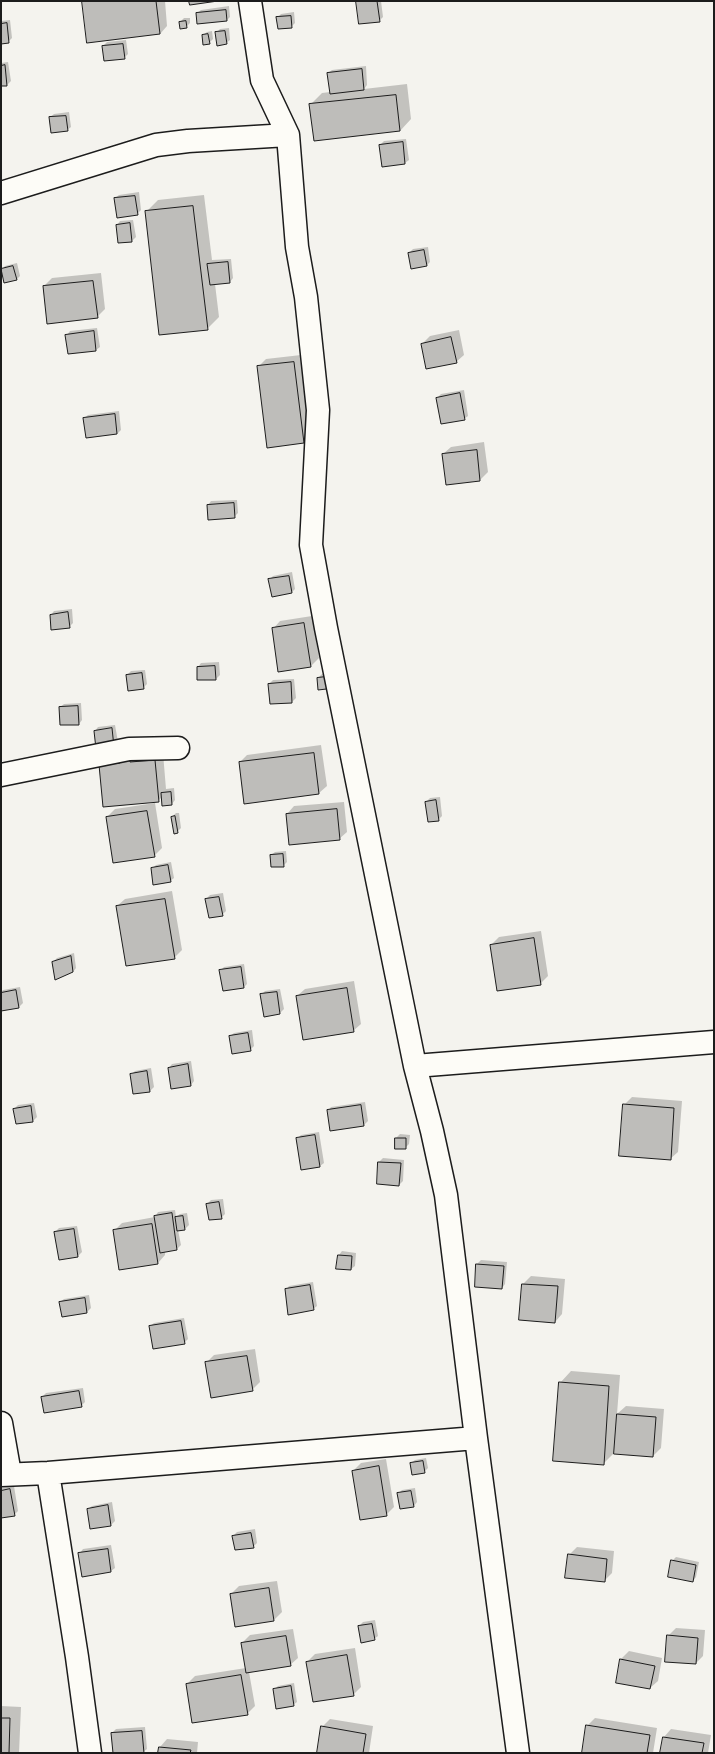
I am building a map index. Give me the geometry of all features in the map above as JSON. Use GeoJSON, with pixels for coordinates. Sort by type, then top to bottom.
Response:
{"type":"FeatureCollection","features":[{"type":"Feature","properties":{"kind":"street"},"geometry":{"type":"LineString","coordinates":[[250,1],[262,80],[288,135],[297,247],[306,296],[318,410],[311,545],[327,636],[415,1066],[432,1131],[446,1195],[476,1438],[518,1753]]}},
{"type":"Feature","properties":{"kind":"street"},"geometry":{"type":"LineString","coordinates":[[1,193],[156,145],[188,141],[288,135]]}},
{"type":"Feature","properties":{"kind":"street"},"geometry":{"type":"LineString","coordinates":[[1,775],[129,749],[178,748]]}},
{"type":"Feature","properties":{"kind":"street"},"geometry":{"type":"LineString","coordinates":[[415,1066],[714,1042]]}},
{"type":"Feature","properties":{"kind":"street"},"geometry":{"type":"LineString","coordinates":[[1,1423],[5,1475],[48,1473],[476,1438]]}},
{"type":"Feature","properties":{"kind":"street"},"geometry":{"type":"LineString","coordinates":[[48,1473],[77,1657],[90,1753]]}},
{"type":"Feature","properties":{"kind":"building"},"geometry":{"type":"Polygon","coordinates":[[[82,1],[156,1],[160,34],[87,43],[82,1]]]}},
{"type":"Feature","properties":{"kind":"building"},"geometry":{"type":"Polygon","coordinates":[[[189,1],[218,1],[190,5],[189,1]]]}},
{"type":"Feature","properties":{"kind":"building"},"geometry":{"type":"Polygon","coordinates":[[[356,1],[377,1],[380,22],[359,24],[356,1]]]}},
{"type":"Feature","properties":{"kind":"building"},"geometry":{"type":"Polygon","coordinates":[[[226,10],[227,21],[197,24],[196,13],[226,10]]]}},
{"type":"Feature","properties":{"kind":"building"},"geometry":{"type":"Polygon","coordinates":[[[291,16],[292,28],[278,29],[276,17],[291,16]]]}},
{"type":"Feature","properties":{"kind":"building"},"geometry":{"type":"Polygon","coordinates":[[[186,21],[187,28],[180,29],[179,22],[186,21]]]}},
{"type":"Feature","properties":{"kind":"building"},"geometry":{"type":"Polygon","coordinates":[[[7,23],[9,43],[1,44],[1,24],[7,23]]]}},
{"type":"Feature","properties":{"kind":"building"},"geometry":{"type":"Polygon","coordinates":[[[225,31],[227,44],[217,46],[215,32],[225,31]]]}},
{"type":"Feature","properties":{"kind":"building"},"geometry":{"type":"Polygon","coordinates":[[[208,34],[210,44],[203,45],[202,35],[208,34]]]}},
{"type":"Feature","properties":{"kind":"building"},"geometry":{"type":"Polygon","coordinates":[[[123,44],[125,59],[104,61],[102,46],[123,44]]]}},
{"type":"Feature","properties":{"kind":"building"},"geometry":{"type":"Polygon","coordinates":[[[5,65],[7,86],[1,86],[1,66],[5,65]]]}},
{"type":"Feature","properties":{"kind":"building"},"geometry":{"type":"Polygon","coordinates":[[[362,69],[364,90],[330,94],[327,73],[362,69]]]}},
{"type":"Feature","properties":{"kind":"building"},"geometry":{"type":"Polygon","coordinates":[[[396,95],[400,131],[314,141],[309,104],[396,95]]]}},
{"type":"Feature","properties":{"kind":"building"},"geometry":{"type":"Polygon","coordinates":[[[66,116],[68,131],[51,133],[49,117],[66,116]]]}},
{"type":"Feature","properties":{"kind":"building"},"geometry":{"type":"Polygon","coordinates":[[[403,142],[405,164],[382,167],[379,145],[403,142]]]}},
{"type":"Feature","properties":{"kind":"building"},"geometry":{"type":"Polygon","coordinates":[[[135,196],[138,215],[117,218],[114,198],[135,196]]]}},
{"type":"Feature","properties":{"kind":"building"},"geometry":{"type":"Polygon","coordinates":[[[193,206],[208,330],[159,335],[145,211],[193,206]]]}},
{"type":"Feature","properties":{"kind":"building"},"geometry":{"type":"Polygon","coordinates":[[[130,223],[132,242],[118,243],[116,225],[130,223]]]}},
{"type":"Feature","properties":{"kind":"building"},"geometry":{"type":"Polygon","coordinates":[[[424,250],[427,266],[411,269],[408,253],[424,250]]]}},
{"type":"Feature","properties":{"kind":"building"},"geometry":{"type":"Polygon","coordinates":[[[228,262],[230,283],[210,285],[207,264],[228,262]]]}},
{"type":"Feature","properties":{"kind":"building"},"geometry":{"type":"Polygon","coordinates":[[[13,266],[17,280],[4,283],[1,269],[13,266]]]}},
{"type":"Feature","properties":{"kind":"building"},"geometry":{"type":"Polygon","coordinates":[[[93,281],[98,318],[47,324],[43,286],[93,281]]]}},
{"type":"Feature","properties":{"kind":"building"},"geometry":{"type":"Polygon","coordinates":[[[94,331],[96,351],[68,354],[65,335],[94,331]]]}},
{"type":"Feature","properties":{"kind":"building"},"geometry":{"type":"Polygon","coordinates":[[[451,337],[457,363],[426,369],[421,344],[451,337]]]}},
{"type":"Feature","properties":{"kind":"building"},"geometry":{"type":"Polygon","coordinates":[[[294,362],[304,443],[267,448],[257,366],[294,362]]]}},
{"type":"Feature","properties":{"kind":"building"},"geometry":{"type":"Polygon","coordinates":[[[460,393],[465,420],[441,424],[436,398],[460,393]]]}},
{"type":"Feature","properties":{"kind":"building"},"geometry":{"type":"Polygon","coordinates":[[[115,414],[117,434],[86,438],[83,418],[115,414]]]}},
{"type":"Feature","properties":{"kind":"building"},"geometry":{"type":"Polygon","coordinates":[[[477,450],[480,481],[446,485],[442,454],[477,450]]]}},
{"type":"Feature","properties":{"kind":"building"},"geometry":{"type":"Polygon","coordinates":[[[234,503],[235,518],[208,520],[207,505],[234,503]]]}},
{"type":"Feature","properties":{"kind":"building"},"geometry":{"type":"Polygon","coordinates":[[[289,576],[292,593],[272,597],[268,579],[289,576]]]}},
{"type":"Feature","properties":{"kind":"building"},"geometry":{"type":"Polygon","coordinates":[[[68,612],[70,628],[51,630],[50,615],[68,612]]]}},
{"type":"Feature","properties":{"kind":"building"},"geometry":{"type":"Polygon","coordinates":[[[304,623],[311,667],[278,672],[272,628],[304,623]]]}},
{"type":"Feature","properties":{"kind":"building"},"geometry":{"type":"Polygon","coordinates":[[[215,666],[216,680],[197,680],[197,667],[215,666]]]}},
{"type":"Feature","properties":{"kind":"building"},"geometry":{"type":"Polygon","coordinates":[[[142,673],[144,689],[128,691],[126,675],[142,673]]]}},
{"type":"Feature","properties":{"kind":"building"},"geometry":{"type":"Polygon","coordinates":[[[334,676],[335,688],[318,690],[317,678],[334,676]]]}},
{"type":"Feature","properties":{"kind":"building"},"geometry":{"type":"Polygon","coordinates":[[[291,682],[292,703],[270,704],[268,684],[291,682]]]}},
{"type":"Feature","properties":{"kind":"building"},"geometry":{"type":"Polygon","coordinates":[[[78,706],[79,725],[60,725],[59,707],[78,706]]]}},
{"type":"Feature","properties":{"kind":"building"},"geometry":{"type":"Polygon","coordinates":[[[112,728],[114,747],[96,749],[94,731],[112,728]]]}},
{"type":"Feature","properties":{"kind":"building"},"geometry":{"type":"Polygon","coordinates":[[[314,753],[319,794],[244,804],[239,762],[314,753]]]}},
{"type":"Feature","properties":{"kind":"building"},"geometry":{"type":"Polygon","coordinates":[[[129,757],[130,762],[155,760],[159,802],[103,807],[99,765],[120,763],[120,758],[129,757]]]}},
{"type":"Feature","properties":{"kind":"building"},"geometry":{"type":"Polygon","coordinates":[[[171,792],[172,805],[162,806],[161,793],[171,792]]]}},
{"type":"Feature","properties":{"kind":"building"},"geometry":{"type":"Polygon","coordinates":[[[436,800],[439,821],[428,822],[425,802],[436,800]]]}},
{"type":"Feature","properties":{"kind":"building"},"geometry":{"type":"Polygon","coordinates":[[[337,809],[340,840],[289,845],[286,814],[337,809]]]}},
{"type":"Feature","properties":{"kind":"building"},"geometry":{"type":"Polygon","coordinates":[[[147,811],[155,857],[113,863],[106,817],[147,811]]]}},
{"type":"Feature","properties":{"kind":"building"},"geometry":{"type":"Polygon","coordinates":[[[175,816],[178,833],[174,834],[171,817],[175,816]]]}},
{"type":"Feature","properties":{"kind":"building"},"geometry":{"type":"Polygon","coordinates":[[[283,854],[284,867],[271,867],[270,855],[283,854]]]}},
{"type":"Feature","properties":{"kind":"building"},"geometry":{"type":"Polygon","coordinates":[[[168,865],[171,882],[153,885],[151,868],[168,865]]]}},
{"type":"Feature","properties":{"kind":"building"},"geometry":{"type":"Polygon","coordinates":[[[219,897],[223,916],[209,918],[205,899],[219,897]]]}},
{"type":"Feature","properties":{"kind":"building"},"geometry":{"type":"Polygon","coordinates":[[[165,899],[175,959],[126,966],[116,906],[165,899]]]}},
{"type":"Feature","properties":{"kind":"building"},"geometry":{"type":"Polygon","coordinates":[[[534,938],[541,985],[497,991],[490,945],[534,938]]]}},
{"type":"Feature","properties":{"kind":"building"},"geometry":{"type":"Polygon","coordinates":[[[71,956],[73,972],[55,980],[52,962],[71,956]]]}},
{"type":"Feature","properties":{"kind":"building"},"geometry":{"type":"Polygon","coordinates":[[[241,967],[244,988],[223,991],[219,970],[241,967]]]}},
{"type":"Feature","properties":{"kind":"building"},"geometry":{"type":"Polygon","coordinates":[[[347,988],[354,1032],[303,1040],[296,996],[347,988]]]}},
{"type":"Feature","properties":{"kind":"building"},"geometry":{"type":"Polygon","coordinates":[[[16,990],[19,1008],[1,1011],[1,993],[16,990]]]}},
{"type":"Feature","properties":{"kind":"building"},"geometry":{"type":"Polygon","coordinates":[[[277,992],[280,1014],[264,1017],[260,994],[277,992]]]}},
{"type":"Feature","properties":{"kind":"building"},"geometry":{"type":"Polygon","coordinates":[[[248,1033],[251,1051],[232,1054],[229,1036],[248,1033]]]}},
{"type":"Feature","properties":{"kind":"building"},"geometry":{"type":"Polygon","coordinates":[[[188,1064],[191,1086],[171,1089],[168,1068],[188,1064]]]}},
{"type":"Feature","properties":{"kind":"building"},"geometry":{"type":"Polygon","coordinates":[[[147,1071],[150,1092],[133,1094],[130,1074],[147,1071]]]}},
{"type":"Feature","properties":{"kind":"building"},"geometry":{"type":"Polygon","coordinates":[[[623,1104],[674,1108],[671,1160],[619,1156],[623,1104]]]}},
{"type":"Feature","properties":{"kind":"building"},"geometry":{"type":"Polygon","coordinates":[[[361,1105],[364,1126],[330,1131],[327,1110],[361,1105]]]}},
{"type":"Feature","properties":{"kind":"building"},"geometry":{"type":"Polygon","coordinates":[[[31,1106],[33,1122],[16,1124],[13,1109],[31,1106]]]}},
{"type":"Feature","properties":{"kind":"building"},"geometry":{"type":"Polygon","coordinates":[[[315,1135],[320,1167],[301,1170],[296,1138],[315,1135]]]}},
{"type":"Feature","properties":{"kind":"building"},"geometry":{"type":"Polygon","coordinates":[[[395,1138],[406,1138],[406,1149],[395,1149],[395,1138]]]}},
{"type":"Feature","properties":{"kind":"building"},"geometry":{"type":"Polygon","coordinates":[[[378,1162],[401,1163],[399,1186],[377,1184],[378,1162]]]}},
{"type":"Feature","properties":{"kind":"building"},"geometry":{"type":"Polygon","coordinates":[[[219,1202],[222,1219],[209,1220],[206,1204],[219,1202]]]}},
{"type":"Feature","properties":{"kind":"building"},"geometry":{"type":"Polygon","coordinates":[[[172,1213],[177,1250],[160,1253],[154,1216],[172,1213]]]}},
{"type":"Feature","properties":{"kind":"building"},"geometry":{"type":"Polygon","coordinates":[[[183,1216],[185,1230],[177,1231],[175,1217],[183,1216]]]}},
{"type":"Feature","properties":{"kind":"building"},"geometry":{"type":"Polygon","coordinates":[[[152,1224],[158,1264],[119,1270],[113,1230],[152,1224]]]}},
{"type":"Feature","properties":{"kind":"building"},"geometry":{"type":"Polygon","coordinates":[[[74,1229],[78,1257],[59,1260],[54,1232],[74,1229]]]}},
{"type":"Feature","properties":{"kind":"building"},"geometry":{"type":"Polygon","coordinates":[[[338,1255],[352,1256],[351,1270],[336,1269],[338,1255]]]}},
{"type":"Feature","properties":{"kind":"building"},"geometry":{"type":"Polygon","coordinates":[[[476,1264],[504,1266],[502,1289],[475,1287],[476,1264]]]}},
{"type":"Feature","properties":{"kind":"building"},"geometry":{"type":"Polygon","coordinates":[[[522,1284],[558,1286],[555,1323],[519,1320],[522,1284]]]}},
{"type":"Feature","properties":{"kind":"building"},"geometry":{"type":"Polygon","coordinates":[[[310,1285],[314,1310],[288,1315],[285,1289],[310,1285]]]}},
{"type":"Feature","properties":{"kind":"building"},"geometry":{"type":"Polygon","coordinates":[[[85,1298],[87,1313],[62,1317],[59,1302],[85,1298]]]}},
{"type":"Feature","properties":{"kind":"building"},"geometry":{"type":"Polygon","coordinates":[[[181,1321],[185,1344],[153,1349],[149,1326],[181,1321]]]}},
{"type":"Feature","properties":{"kind":"building"},"geometry":{"type":"Polygon","coordinates":[[[247,1356],[253,1391],[211,1398],[205,1362],[247,1356]]]}},
{"type":"Feature","properties":{"kind":"building"},"geometry":{"type":"Polygon","coordinates":[[[559,1382],[609,1386],[604,1465],[553,1461],[559,1382]]]}},
{"type":"Feature","properties":{"kind":"building"},"geometry":{"type":"Polygon","coordinates":[[[79,1391],[82,1407],[44,1413],[41,1397],[79,1391]]]}},
{"type":"Feature","properties":{"kind":"building"},"geometry":{"type":"Polygon","coordinates":[[[617,1414],[656,1417],[653,1457],[614,1454],[617,1414]]]}},
{"type":"Feature","properties":{"kind":"building"},"geometry":{"type":"Polygon","coordinates":[[[423,1461],[425,1473],[412,1475],[410,1463],[423,1461]]]}},
{"type":"Feature","properties":{"kind":"building"},"geometry":{"type":"Polygon","coordinates":[[[379,1466],[387,1516],[360,1520],[352,1471],[379,1466]]]}},
{"type":"Feature","properties":{"kind":"building"},"geometry":{"type":"Polygon","coordinates":[[[10,1489],[15,1516],[1,1518],[1,1491],[10,1489]]]}},
{"type":"Feature","properties":{"kind":"building"},"geometry":{"type":"Polygon","coordinates":[[[411,1491],[414,1507],[400,1509],[397,1493],[411,1491]]]}},
{"type":"Feature","properties":{"kind":"building"},"geometry":{"type":"Polygon","coordinates":[[[108,1505],[111,1526],[90,1529],[87,1509],[108,1505]]]}},
{"type":"Feature","properties":{"kind":"building"},"geometry":{"type":"Polygon","coordinates":[[[251,1533],[254,1548],[235,1550],[232,1536],[251,1533]]]}},
{"type":"Feature","properties":{"kind":"building"},"geometry":{"type":"Polygon","coordinates":[[[108,1549],[111,1572],[82,1577],[78,1553],[108,1549]]]}},
{"type":"Feature","properties":{"kind":"building"},"geometry":{"type":"Polygon","coordinates":[[[568,1554],[607,1559],[605,1582],[565,1578],[568,1554]]]}},
{"type":"Feature","properties":{"kind":"building"},"geometry":{"type":"Polygon","coordinates":[[[671,1560],[696,1565],[693,1582],[668,1577],[671,1560]]]}},
{"type":"Feature","properties":{"kind":"building"},"geometry":{"type":"Polygon","coordinates":[[[269,1588],[274,1621],[235,1627],[230,1594],[269,1588]]]}},
{"type":"Feature","properties":{"kind":"building"},"geometry":{"type":"Polygon","coordinates":[[[372,1624],[375,1640],[361,1643],[358,1626],[372,1624]]]}},
{"type":"Feature","properties":{"kind":"building"},"geometry":{"type":"Polygon","coordinates":[[[667,1635],[698,1638],[696,1664],[665,1662],[667,1635]]]}},
{"type":"Feature","properties":{"kind":"building"},"geometry":{"type":"Polygon","coordinates":[[[286,1636],[291,1666],[246,1673],[241,1643],[286,1636]]]}},
{"type":"Feature","properties":{"kind":"building"},"geometry":{"type":"Polygon","coordinates":[[[347,1655],[354,1696],[313,1702],[306,1662],[347,1655]]]}},
{"type":"Feature","properties":{"kind":"building"},"geometry":{"type":"Polygon","coordinates":[[[620,1659],[655,1666],[650,1689],[616,1683],[620,1659]]]}},
{"type":"Feature","properties":{"kind":"building"},"geometry":{"type":"Polygon","coordinates":[[[241,1675],[248,1715],[192,1723],[186,1684],[241,1675]]]}},
{"type":"Feature","properties":{"kind":"building"},"geometry":{"type":"Polygon","coordinates":[[[291,1686],[294,1706],[276,1709],[273,1689],[291,1686]]]}},
{"type":"Feature","properties":{"kind":"building"},"geometry":{"type":"Polygon","coordinates":[[[1,1718],[10,1718],[9,1753],[1,1753],[1,1718]]]}},
{"type":"Feature","properties":{"kind":"building"},"geometry":{"type":"Polygon","coordinates":[[[586,1725],[650,1735],[647,1753],[582,1753],[586,1725]]]}},
{"type":"Feature","properties":{"kind":"building"},"geometry":{"type":"Polygon","coordinates":[[[321,1726],[366,1734],[363,1753],[317,1753],[321,1726]]]}},
{"type":"Feature","properties":{"kind":"building"},"geometry":{"type":"Polygon","coordinates":[[[142,1731],[144,1753],[113,1753],[111,1733],[142,1731]]]}},
{"type":"Feature","properties":{"kind":"building"},"geometry":{"type":"Polygon","coordinates":[[[663,1737],[704,1743],[702,1753],[660,1753],[663,1737]]]}},
{"type":"Feature","properties":{"kind":"building"},"geometry":{"type":"Polygon","coordinates":[[[159,1747],[191,1750],[190,1753],[158,1753],[159,1747]]]}}]}
